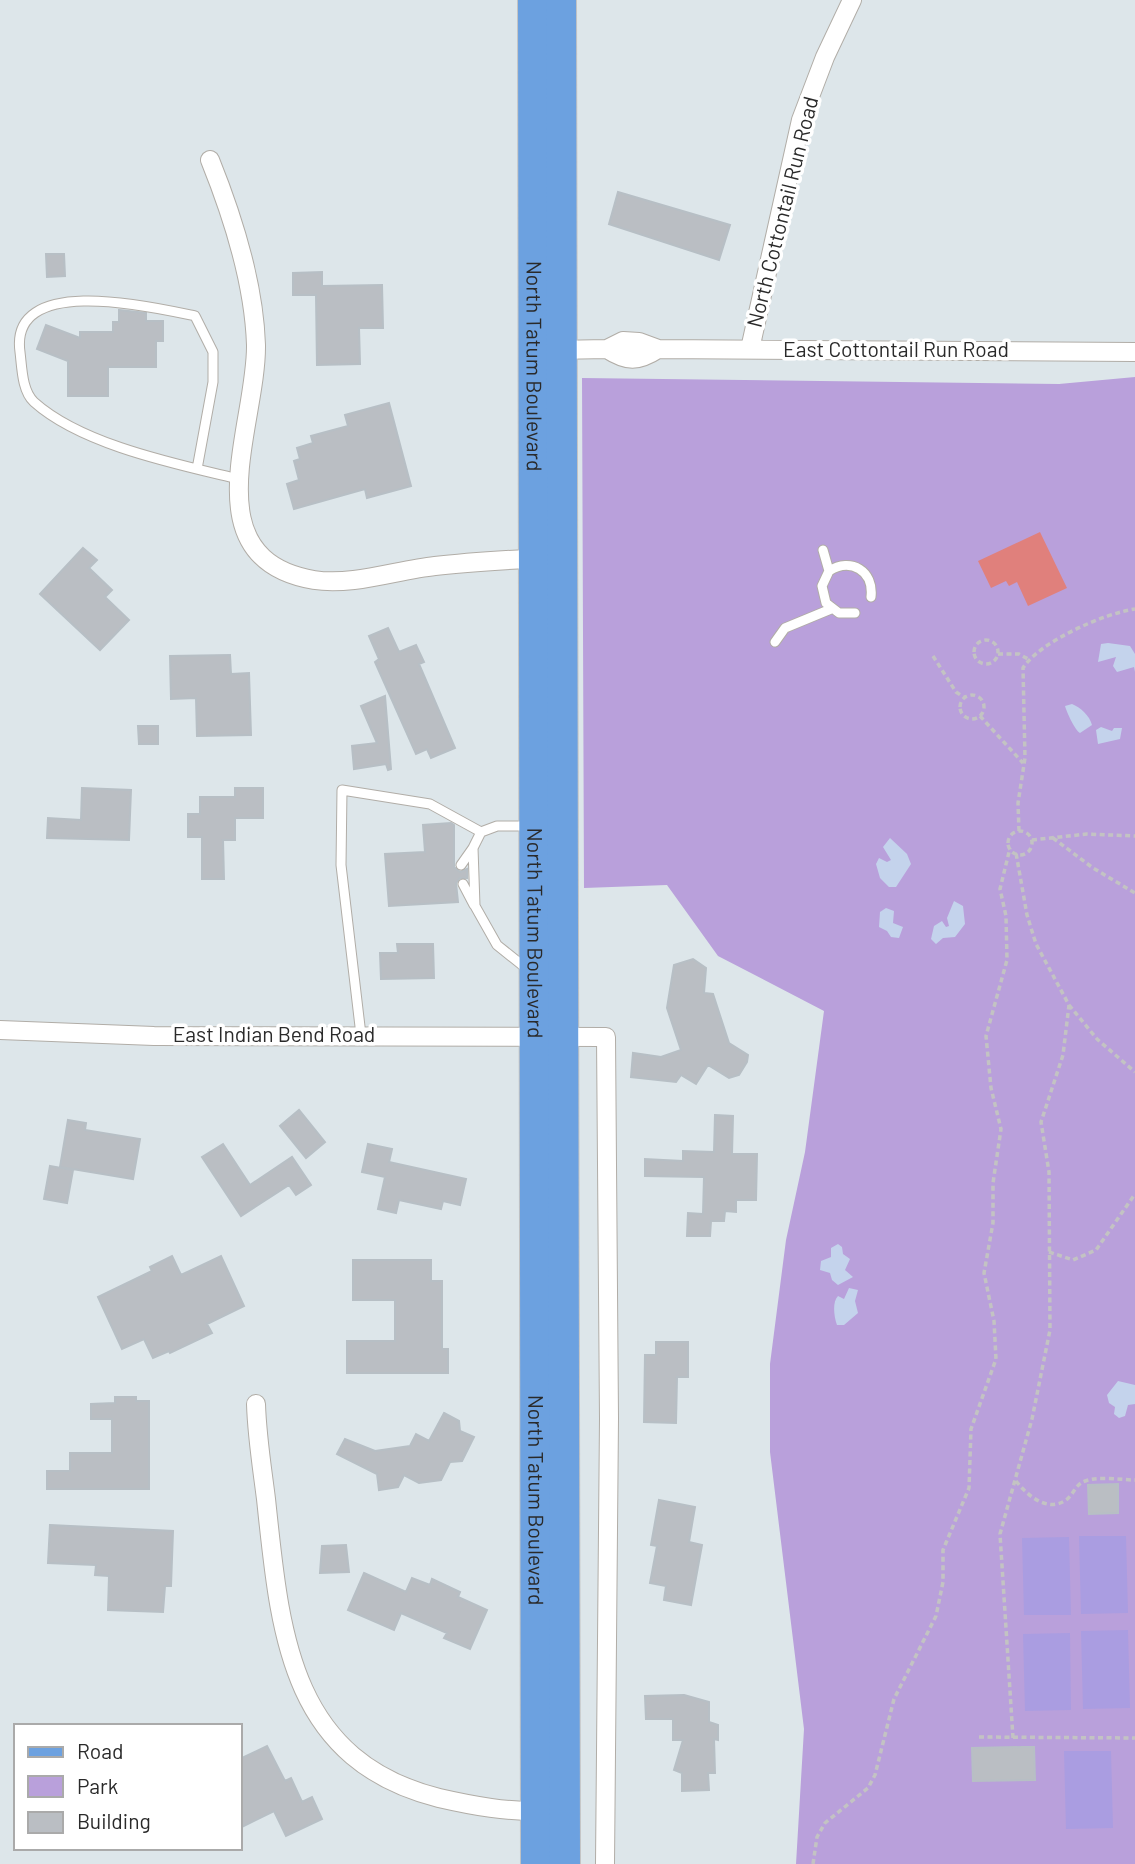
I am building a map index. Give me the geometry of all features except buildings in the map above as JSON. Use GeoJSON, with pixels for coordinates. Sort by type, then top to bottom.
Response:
{"type":"FeatureCollection","features":[{"type":"Feature","properties":{"kind":"main road","name":"North Tatum Boulevard"},"geometry":{"type":"LineString","coordinates":[[533,0],[547,350],[551,1811],[565,1864]]}},
{"type":"Feature","properties":{"kind":"main road","name":"North Tatum Boulevard"},"geometry":{"type":"LineString","coordinates":[[547,350],[561,0]]}},
{"type":"Feature","properties":{"kind":"main road","name":"North Tatum Boulevard"},"geometry":{"type":"LineString","coordinates":[[548,558],[534,826],[534,975],[549,1035]]}},
{"type":"Feature","properties":{"kind":"main road","name":"North Tatum Boulevard"},"geometry":{"type":"LineString","coordinates":[[536,1864],[551,1811]]}},
{"type":"Feature","properties":{"kind":"street","name":"North Cottontail Run Road"},"geometry":{"type":"LineString","coordinates":[[750,349],[801,120],[825,57],[852,0]]}},
{"type":"Feature","properties":{"kind":"street"},"geometry":{"type":"LineString","coordinates":[[210,160],[223,192],[251,298],[256,344],[255,374],[238,479],[238,507],[249,538],[273,564],[292,575],[317,580],[339,580],[435,566],[548,558]]}},
{"type":"Feature","properties":{"kind":"street","name":"East Cottontail Run Road"},"geometry":{"type":"LineString","coordinates":[[547,350],[607,349],[623,341],[639,342],[658,349],[1135,352]]}},
{"type":"Feature","properties":{"kind":"street","name":"East Indian Bend Road"},"geometry":{"type":"LineString","coordinates":[[0,1030],[154,1036],[549,1035]]}},
{"type":"Feature","properties":{"kind":"street","name":"North Tatum Boulevard"},"geometry":{"type":"LineString","coordinates":[[549,1035],[606,1037],[609,1418],[606,1864]]}},
{"type":"Feature","properties":{"kind":"street"},"geometry":{"type":"LineString","coordinates":[[256,1405],[258,1446],[277,1600],[305,1696],[324,1726],[345,1751],[365,1768],[411,1791],[488,1809],[551,1811]]}},
{"type":"Feature","properties":{"kind":"lane"},"geometry":{"type":"LineString","coordinates":[[197,469],[213,382],[213,352],[195,316],[139,303],[78,302],[44,306],[29,315],[19,343],[24,385],[32,401],[76,431],[197,469],[238,479]]}},
{"type":"Feature","properties":{"kind":"lane"},"geometry":{"type":"LineString","coordinates":[[823,550],[830,571]]}},
{"type":"Feature","properties":{"kind":"lane"},"geometry":{"type":"LineString","coordinates":[[855,613],[839,613],[831,609],[822,595],[824,578],[830,571],[845,564],[861,569],[870,581],[871,597]]}},
{"type":"Feature","properties":{"kind":"lane"},"geometry":{"type":"LineString","coordinates":[[775,642],[785,628],[831,609]]}},
{"type":"Feature","properties":{"kind":"lane"},"geometry":{"type":"LineString","coordinates":[[361,1035],[341,865],[342,790],[430,804],[481,832]]}},
{"type":"Feature","properties":{"kind":"lane"},"geometry":{"type":"LineString","coordinates":[[461,865],[481,832],[497,826],[534,826]]}},
{"type":"Feature","properties":{"kind":"lane"},"geometry":{"type":"LineString","coordinates":[[473,848],[475,906]]}},
{"type":"Feature","properties":{"kind":"lane"},"geometry":{"type":"LineString","coordinates":[[463,884],[497,945],[534,975]]}},
{"type":"Feature","properties":{"kind":"path"},"geometry":{"type":"LineString","coordinates":[[1019,831],[1018,803],[1024,764],[1021,685],[1023,668],[1028,659],[1103,615],[1135,609]]}},
{"type":"Feature","properties":{"kind":"path"},"geometry":{"type":"LineString","coordinates":[[989,641],[994,643],[998,654],[996,659],[987,664],[977,659],[975,648],[979,643],[989,641]]}},
{"type":"Feature","properties":{"kind":"path"},"geometry":{"type":"LineString","coordinates":[[998,654],[1019,654],[1028,659]]}},
{"type":"Feature","properties":{"kind":"path"},"geometry":{"type":"LineString","coordinates":[[933,656],[956,692],[965,698]]}},
{"type":"Feature","properties":{"kind":"path"},"geometry":{"type":"LineString","coordinates":[[965,698],[980,698],[984,708],[980,716],[972,719],[962,714],[961,703],[965,698]]}},
{"type":"Feature","properties":{"kind":"path"},"geometry":{"type":"LineString","coordinates":[[980,716],[1014,757],[1024,764]]}},
{"type":"Feature","properties":{"kind":"path"},"geometry":{"type":"LineString","coordinates":[[813,1864],[817,1837],[825,1823],[868,1788],[875,1775],[894,1699],[936,1616],[941,1598],[946,1536],[969,1488],[971,1429],[996,1359],[994,1321],[984,1273],[993,1223],[993,1183],[1001,1129],[991,1088],[986,1036],[1007,960],[1006,916],[1000,889],[1010,848],[1010,836],[1019,831],[1030,835],[1032,840],[1029,851],[1016,853]]}},
{"type":"Feature","properties":{"kind":"path"},"geometry":{"type":"LineString","coordinates":[[1032,840],[1053,837],[1135,836]]}},
{"type":"Feature","properties":{"kind":"path"},"geometry":{"type":"LineString","coordinates":[[1053,837],[1055,842],[1135,893]]}},
{"type":"Feature","properties":{"kind":"path"},"geometry":{"type":"LineString","coordinates":[[1010,848],[1016,853],[1027,915],[1036,944],[1069,1005],[1097,1039],[1135,1072]]}},
{"type":"Feature","properties":{"kind":"path"},"geometry":{"type":"LineString","coordinates":[[1013,1738],[1000,1534],[1016,1481],[1050,1330],[1049,1172],[1041,1122],[1063,1055],[1069,1005]]}},
{"type":"Feature","properties":{"kind":"path"},"geometry":{"type":"LineString","coordinates":[[1049,1252],[1073,1260],[1096,1250],[1135,1195]]}},
{"type":"Feature","properties":{"kind":"path"},"geometry":{"type":"LineString","coordinates":[[1016,1481],[1034,1499],[1056,1505],[1067,1500],[1080,1483],[1089,1480],[1135,1480]]}},
{"type":"Feature","properties":{"kind":"path"},"geometry":{"type":"LineString","coordinates":[[979,1737],[1135,1738]]}},
{"type":"Feature","properties":{"kind":"green space"},"geometry":{"type":"Polygon","coordinates":[[[1135,377],[1135,1864],[796,1864],[804,1729],[770,1452],[770,1364],[786,1240],[805,1152],[824,1011],[718,956],[667,885],[584,888],[582,378],[1059,384],[1135,377]]]}},
{"type":"Feature","properties":{"kind":"sand"},"geometry":{"type":"Polygon","coordinates":[[[1101,644],[1130,646],[1135,654],[1135,672],[1134,667],[1117,672],[1113,666],[1116,657],[1098,662],[1101,644]]]}},
{"type":"Feature","properties":{"kind":"sand"},"geometry":{"type":"Polygon","coordinates":[[[1072,704],[1084,712],[1092,725],[1080,733],[1065,706],[1072,704]]]}},
{"type":"Feature","properties":{"kind":"sand"},"geometry":{"type":"Polygon","coordinates":[[[1101,727],[1112,731],[1114,728],[1122,728],[1120,739],[1098,744],[1096,730],[1101,727]]]}},
{"type":"Feature","properties":{"kind":"sand"},"geometry":{"type":"Polygon","coordinates":[[[890,838],[907,854],[911,864],[896,887],[889,887],[880,878],[876,864],[879,858],[887,862],[891,860],[883,847],[890,838]]]}},
{"type":"Feature","properties":{"kind":"sand"},"geometry":{"type":"Polygon","coordinates":[[[954,901],[963,906],[965,924],[955,937],[943,938],[936,944],[931,939],[934,926],[942,921],[946,927],[949,926],[947,918],[954,901]]]}},
{"type":"Feature","properties":{"kind":"sand"},"geometry":{"type":"Polygon","coordinates":[[[886,908],[894,911],[893,923],[903,927],[899,938],[891,937],[879,927],[880,912],[886,908]]]}},
{"type":"Feature","properties":{"kind":"sand"},"geometry":{"type":"Polygon","coordinates":[[[838,1244],[842,1247],[843,1254],[850,1259],[845,1270],[853,1277],[838,1285],[832,1280],[830,1273],[820,1270],[821,1261],[831,1257],[831,1248],[838,1244]]]}},
{"type":"Feature","properties":{"kind":"sand"},"geometry":{"type":"Polygon","coordinates":[[[849,1288],[858,1290],[855,1301],[858,1313],[844,1325],[837,1325],[835,1302],[838,1296],[844,1299],[849,1288]]]}},
{"type":"Feature","properties":{"kind":"sand"},"geometry":{"type":"Polygon","coordinates":[[[1118,1381],[1135,1385],[1135,1404],[1128,1405],[1125,1416],[1119,1418],[1114,1414],[1115,1407],[1109,1403],[1107,1395],[1118,1381]]]}},
{"type":"Feature","properties":{"kind":"shaded area"},"geometry":{"type":"Polygon","coordinates":[[[1040,532],[1067,588],[1028,606],[1017,582],[1009,586],[1006,581],[991,588],[978,561],[1040,532]]]}},
{"type":"Feature","properties":{"kind":"shaded area"},"geometry":{"type":"Polygon","coordinates":[[[1079,1536],[1126,1536],[1128,1613],[1081,1614],[1079,1536]]]}},
{"type":"Feature","properties":{"kind":"shaded area"},"geometry":{"type":"Polygon","coordinates":[[[1069,1537],[1071,1615],[1024,1615],[1022,1538],[1069,1537]]]}},
{"type":"Feature","properties":{"kind":"shaded area"},"geometry":{"type":"Polygon","coordinates":[[[1128,1630],[1130,1708],[1083,1709],[1081,1631],[1128,1630]]]}},
{"type":"Feature","properties":{"kind":"shaded area"},"geometry":{"type":"Polygon","coordinates":[[[1070,1633],[1071,1710],[1025,1711],[1023,1634],[1070,1633]]]}},
{"type":"Feature","properties":{"kind":"shaded area"},"geometry":{"type":"Polygon","coordinates":[[[1064,1751],[1111,1751],[1113,1828],[1066,1829],[1064,1751]]]}}]}
